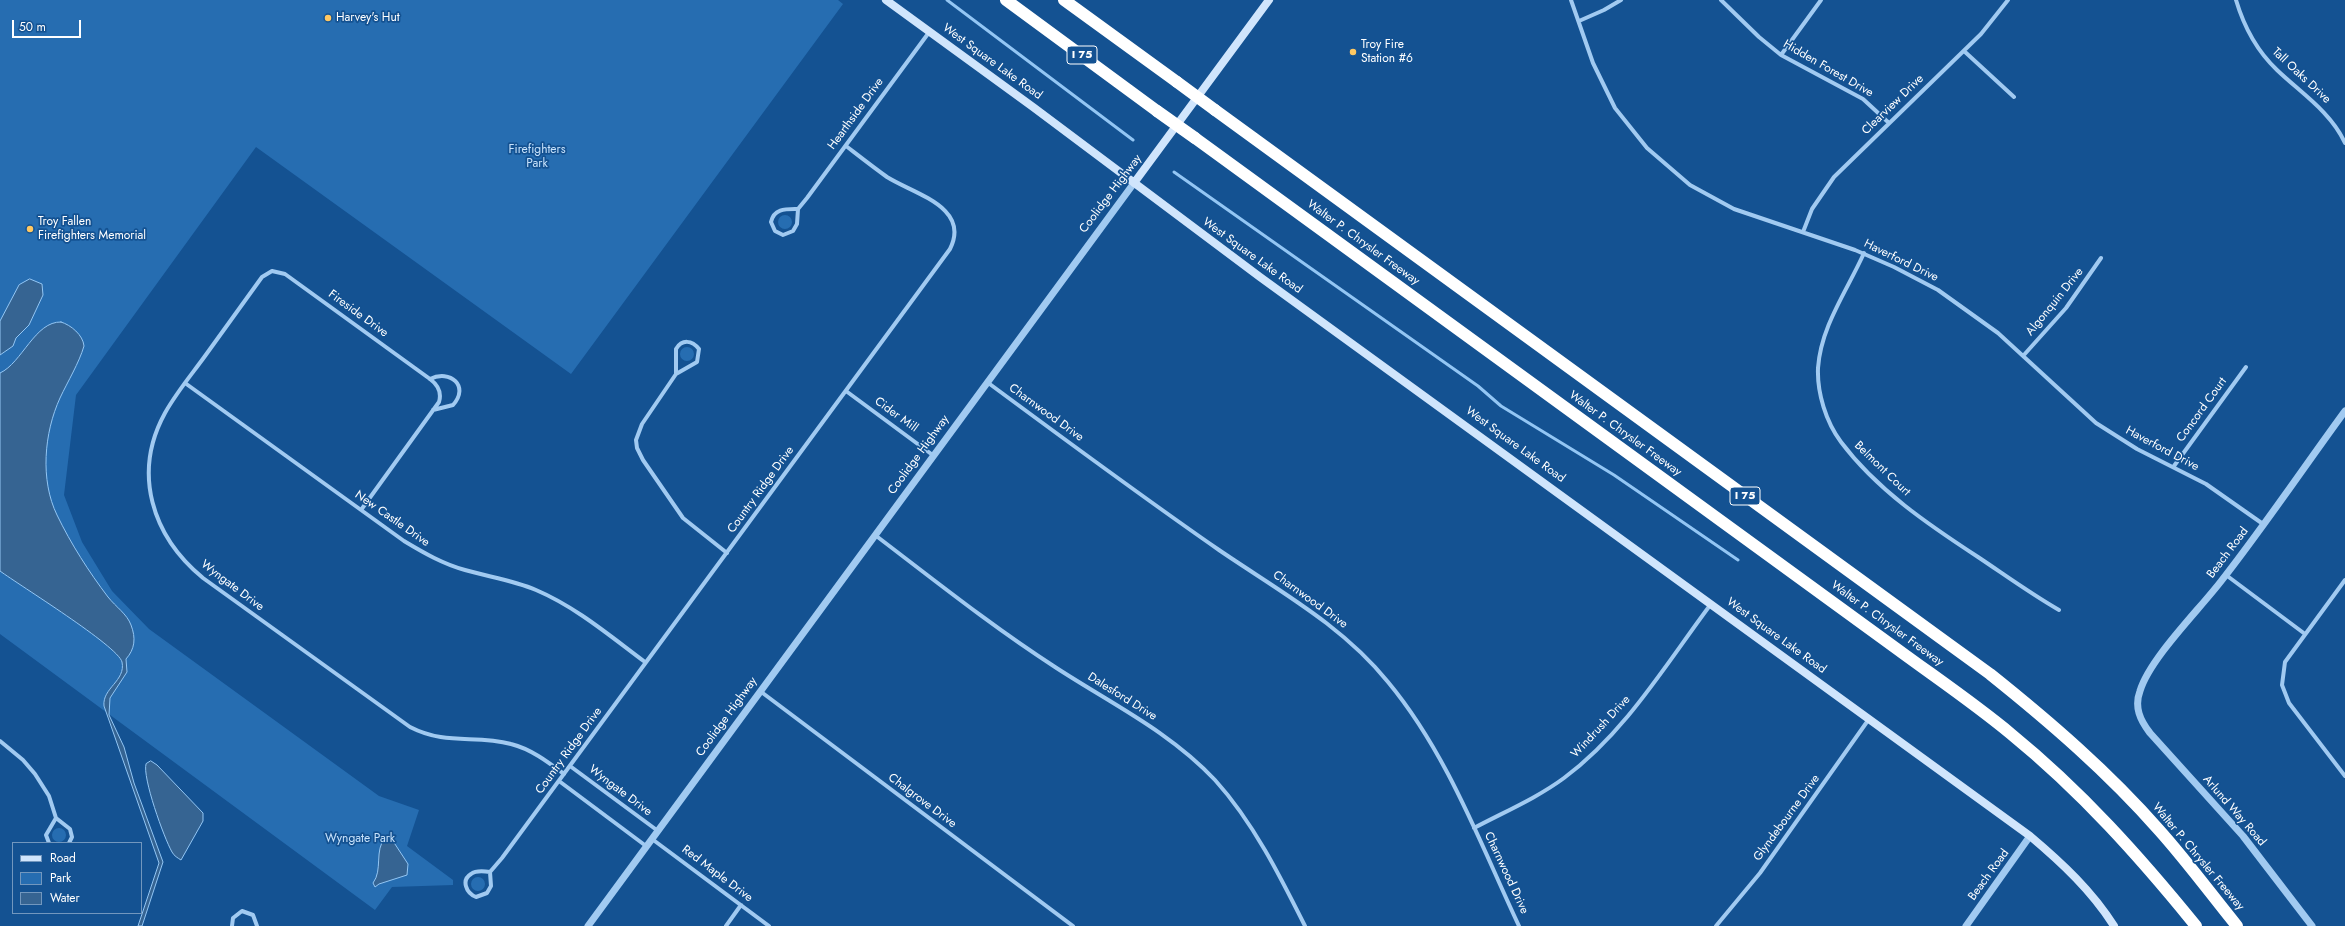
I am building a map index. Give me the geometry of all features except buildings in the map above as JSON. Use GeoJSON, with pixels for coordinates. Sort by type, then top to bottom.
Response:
{"type":"FeatureCollection","features":[{"type":"Feature","properties":{"kind":"highway","name":"Walter P. Chrysler Freeway"},"geometry":{"type":"LineString","coordinates":[[1006,0],[2012,734],[2089,804],[2146,864],[2196,926]]}},
{"type":"Feature","properties":{"kind":"highway","name":"Walter P. Chrysler Freeway"},"geometry":{"type":"LineString","coordinates":[[1064,0],[1990,674],[2044,717],[2099,768],[2159,830],[2237,926]]}},
{"type":"Feature","properties":{"kind":"main road","name":"West Square Lake Road"},"geometry":{"type":"LineString","coordinates":[[886,0],[1134,183],[2030,836],[2059,860],[2087,889],[2114,926]]}},
{"type":"Feature","properties":{"kind":"main road","name":"Coolidge Highway"},"geometry":{"type":"LineString","coordinates":[[1134,183],[1270,0]]}},
{"type":"Feature","properties":{"kind":"street","name":"Haverford Drive"},"geometry":{"type":"LineString","coordinates":[[1571,0],[1593,63],[1608,96],[1634,134],[1659,160],[1690,185],[1712,198],[1747,214],[1864,253],[1938,290],[1978,318],[2023,356],[2096,423],[2137,449],[2174,466],[2218,492],[2263,524]]}},
{"type":"Feature","properties":{"kind":"street"},"geometry":{"type":"LineString","coordinates":[[1579,21],[1622,0]]}},
{"type":"Feature","properties":{"kind":"street","name":"Hidden Forest Drive"},"geometry":{"type":"LineString","coordinates":[[1721,0],[1759,37],[1781,55],[1864,100],[1889,123]]}},
{"type":"Feature","properties":{"kind":"street"},"geometry":{"type":"LineString","coordinates":[[1781,55],[1821,0]]}},
{"type":"Feature","properties":{"kind":"street","name":"Clearview Drive"},"geometry":{"type":"LineString","coordinates":[[1803,232],[1812,209],[1826,186],[1842,168],[1989,26],[2008,0]]}},
{"type":"Feature","properties":{"kind":"street","name":"Tall Oaks Drive"},"geometry":{"type":"LineString","coordinates":[[2236,0],[2246,26],[2260,51],[2276,70],[2327,115],[2345,144]]}},
{"type":"Feature","properties":{"kind":"street","name":"Hearthside Drive"},"geometry":{"type":"LineString","coordinates":[[798,209],[784,209],[776,212],[771,222],[776,231],[783,235],[793,232],[797,224],[798,209],[930,31]]}},
{"type":"Feature","properties":{"kind":"street"},"geometry":{"type":"LineString","coordinates":[[1964,51],[2014,97]]}},
{"type":"Feature","properties":{"kind":"street","name":"Country Ridge Drive"},"geometry":{"type":"LineString","coordinates":[[490,872],[559,781],[950,249],[956,234],[953,220],[942,207],[887,176],[846,146]]}},
{"type":"Feature","properties":{"kind":"street","name":"Coolidge Highway"},"geometry":{"type":"LineString","coordinates":[[588,926],[1134,183]]}},
{"type":"Feature","properties":{"kind":"street","name":"Belmont Court"},"geometry":{"type":"LineString","coordinates":[[1864,253],[1830,321],[1821,346],[1818,370],[1820,392],[1827,417],[1834,431],[1859,464],[1907,508],[1946,536],[2059,610]]}},
{"type":"Feature","properties":{"kind":"street","name":"Algonquin Drive"},"geometry":{"type":"LineString","coordinates":[[2023,356],[2066,308],[2101,258]]}},
{"type":"Feature","properties":{"kind":"street","name":"Fireside Drive"},"geometry":{"type":"LineString","coordinates":[[272,271],[285,274],[437,385],[440,400],[361,510]]}},
{"type":"Feature","properties":{"kind":"street","name":"Wyngate Drive"},"geometry":{"type":"LineString","coordinates":[[272,271],[262,277],[185,383],[165,413],[158,428],[152,448],[149,474],[153,505],[161,528],[183,560],[203,578],[410,727],[443,739],[494,741],[512,744],[534,753],[564,774]]}},
{"type":"Feature","properties":{"kind":"street"},"geometry":{"type":"LineString","coordinates":[[676,374],[676,349],[681,343],[690,341],[699,349],[697,362],[676,374],[642,424],[636,440],[637,448],[643,460],[683,518],[727,553]]}},
{"type":"Feature","properties":{"kind":"street","name":"Concord Court"},"geometry":{"type":"LineString","coordinates":[[2174,466],[2246,367]]}},
{"type":"Feature","properties":{"kind":"street"},"geometry":{"type":"LineString","coordinates":[[430,379],[440,375],[449,376],[456,381],[459,389],[458,398],[453,405],[433,410]]}},
{"type":"Feature","properties":{"kind":"street","name":"Charnwood Drive"},"geometry":{"type":"LineString","coordinates":[[987,382],[1207,541],[1320,618],[1358,648],[1392,687],[1426,735],[1474,828],[1519,926]]}},
{"type":"Feature","properties":{"kind":"street","name":"New Castle Drive"},"geometry":{"type":"LineString","coordinates":[[185,383],[404,542],[430,557],[464,570],[514,581],[565,605],[645,662]]}},
{"type":"Feature","properties":{"kind":"street","name":"Cider Mill"},"geometry":{"type":"LineString","coordinates":[[846,391],[934,456]]}},
{"type":"Feature","properties":{"kind":"street","name":"Beach Road"},"geometry":{"type":"LineString","coordinates":[[2138,712],[2138,698],[2147,676],[2226,575],[2345,411]]}},
{"type":"Feature","properties":{"kind":"street","name":"Dalesford Drive"},"geometry":{"type":"LineString","coordinates":[[875,535],[1032,651],[1147,724],[1199,765],[1222,789],[1248,823],[1305,926]]}},
{"type":"Feature","properties":{"kind":"street"},"geometry":{"type":"LineString","coordinates":[[2226,575],[2306,634]]}},
{"type":"Feature","properties":{"kind":"street"},"geometry":{"type":"LineString","coordinates":[[2345,580],[2285,662],[2282,686],[2289,703],[2345,776]]}},
{"type":"Feature","properties":{"kind":"street","name":"Windrush Drive"},"geometry":{"type":"LineString","coordinates":[[1474,828],[1552,786],[1590,757],[1645,694],[1711,604]]}},
{"type":"Feature","properties":{"kind":"street","name":"Chalgrove Drive"},"geometry":{"type":"LineString","coordinates":[[760,691],[1073,926]]}},
{"type":"Feature","properties":{"kind":"street","name":"Arlund Way Road"},"geometry":{"type":"LineString","coordinates":[[2138,712],[2150,733],[2243,836],[2312,926]]}},
{"type":"Feature","properties":{"kind":"street","name":"Glyndebourne Drive"},"geometry":{"type":"LineString","coordinates":[[1716,926],[1760,873],[1870,719]]}},
{"type":"Feature","properties":{"kind":"street"},"geometry":{"type":"LineString","coordinates":[[0,741],[24,760],[38,777],[48,796],[56,818],[70,829],[72,837],[70,842]]}},
{"type":"Feature","properties":{"kind":"street","name":"Wyngate Drive"},"geometry":{"type":"LineString","coordinates":[[570,766],[658,832]]}},
{"type":"Feature","properties":{"kind":"street"},"geometry":{"type":"LineString","coordinates":[[559,781],[646,846]]}},
{"type":"Feature","properties":{"kind":"street"},"geometry":{"type":"LineString","coordinates":[[49,842],[46,834],[56,818]]}},
{"type":"Feature","properties":{"kind":"street","name":"Beach Road"},"geometry":{"type":"LineString","coordinates":[[1966,926],[2030,836]]}},
{"type":"Feature","properties":{"kind":"street","name":"Red Maple Drive"},"geometry":{"type":"LineString","coordinates":[[652,839],[769,926]]}},
{"type":"Feature","properties":{"kind":"street"},"geometry":{"type":"LineString","coordinates":[[490,872],[491,886],[487,893],[476,897],[468,892],[466,880],[471,874],[490,872]]}},
{"type":"Feature","properties":{"kind":"street"},"geometry":{"type":"LineString","coordinates":[[726,926],[741,905]]}},
{"type":"Feature","properties":{"kind":"street"},"geometry":{"type":"LineString","coordinates":[[232,926],[233,918],[242,911],[253,915],[257,926]]}},
{"type":"Feature","properties":{"kind":"green space","name":"Firefighters Park"},"geometry":{"type":"Polygon","coordinates":[[[0,0],[838,0],[843,4],[571,374],[256,147],[76,395],[64,495],[82,542],[112,591],[149,629],[379,796],[419,810],[407,846],[453,880],[453,885],[392,887],[375,910],[0,634],[0,0]]]}},
{"type":"Feature","properties":{"kind":"green space"},"geometry":{"type":"Polygon","coordinates":[[[782,215],[788,215],[792,219],[792,225],[788,229],[782,229],[778,225],[778,219],[782,215]]]}},
{"type":"Feature","properties":{"kind":"green space"},"geometry":{"type":"Polygon","coordinates":[[[687,347],[692,349],[694,354],[692,359],[687,361],[682,359],[680,354],[682,349],[687,347]]]}},
{"type":"Feature","properties":{"kind":"green space"},"geometry":{"type":"Polygon","coordinates":[[[59,828],[64,830],[66,835],[64,840],[59,842],[54,840],[52,835],[54,830],[59,828]]]}},
{"type":"Feature","properties":{"kind":"green space"},"geometry":{"type":"Polygon","coordinates":[[[478,877],[483,879],[485,884],[483,889],[478,891],[473,889],[471,884],[473,879],[478,877]]]}},
{"type":"Feature","properties":{"kind":"water"},"geometry":{"type":"Polygon","coordinates":[[[30,279],[42,284],[43,295],[29,325],[16,338],[13,346],[0,355],[0,321],[19,285],[30,279]]]}},
{"type":"Feature","properties":{"kind":"water"},"geometry":{"type":"Polygon","coordinates":[[[61,322],[69,325],[79,334],[84,346],[60,398],[50,426],[46,456],[48,487],[57,515],[74,547],[108,597],[127,617],[134,634],[133,647],[126,659],[127,672],[110,698],[109,715],[124,747],[134,783],[163,862],[142,926],[138,926],[159,863],[104,706],[104,700],[107,694],[121,674],[122,662],[104,643],[87,630],[0,571],[0,373],[15,361],[36,335],[44,328],[52,323],[61,322]]]}},
{"type":"Feature","properties":{"kind":"water"},"geometry":{"type":"Polygon","coordinates":[[[151,761],[157,765],[203,813],[203,821],[181,860],[172,852],[154,808],[146,771],[146,764],[151,761]]]}},
{"type":"Feature","properties":{"kind":"water"},"geometry":{"type":"Polygon","coordinates":[[[385,838],[391,838],[408,864],[407,875],[379,884],[375,887],[373,883],[378,872],[380,848],[385,838]]]}},
{"type":"Feature","properties":{"kind":"waterway"},"geometry":{"type":"LineString","coordinates":[[947,0],[1133,140]]}},
{"type":"Feature","properties":{"kind":"waterway"},"geometry":{"type":"LineString","coordinates":[[1174,172],[1478,386],[1501,406],[1614,475],[1738,560]]}},
{"type":"Feature","properties":{"kind":"place","name":"Harvey's Hut"},"geometry":{"type":"Point","coordinates":[328,18]}},
{"type":"Feature","properties":{"kind":"place","name":"Troy Fire Station #6"},"geometry":{"type":"Point","coordinates":[1353,52]}},
{"type":"Feature","properties":{"kind":"place","name":"Troy Fallen Firefighters Memorial"},"geometry":{"type":"Point","coordinates":[30,229]}},
{"type":"Feature","properties":{"kind":"park label","name":"Wyngate Park"},"geometry":{"type":"Point","coordinates":[360,839]}}]}
